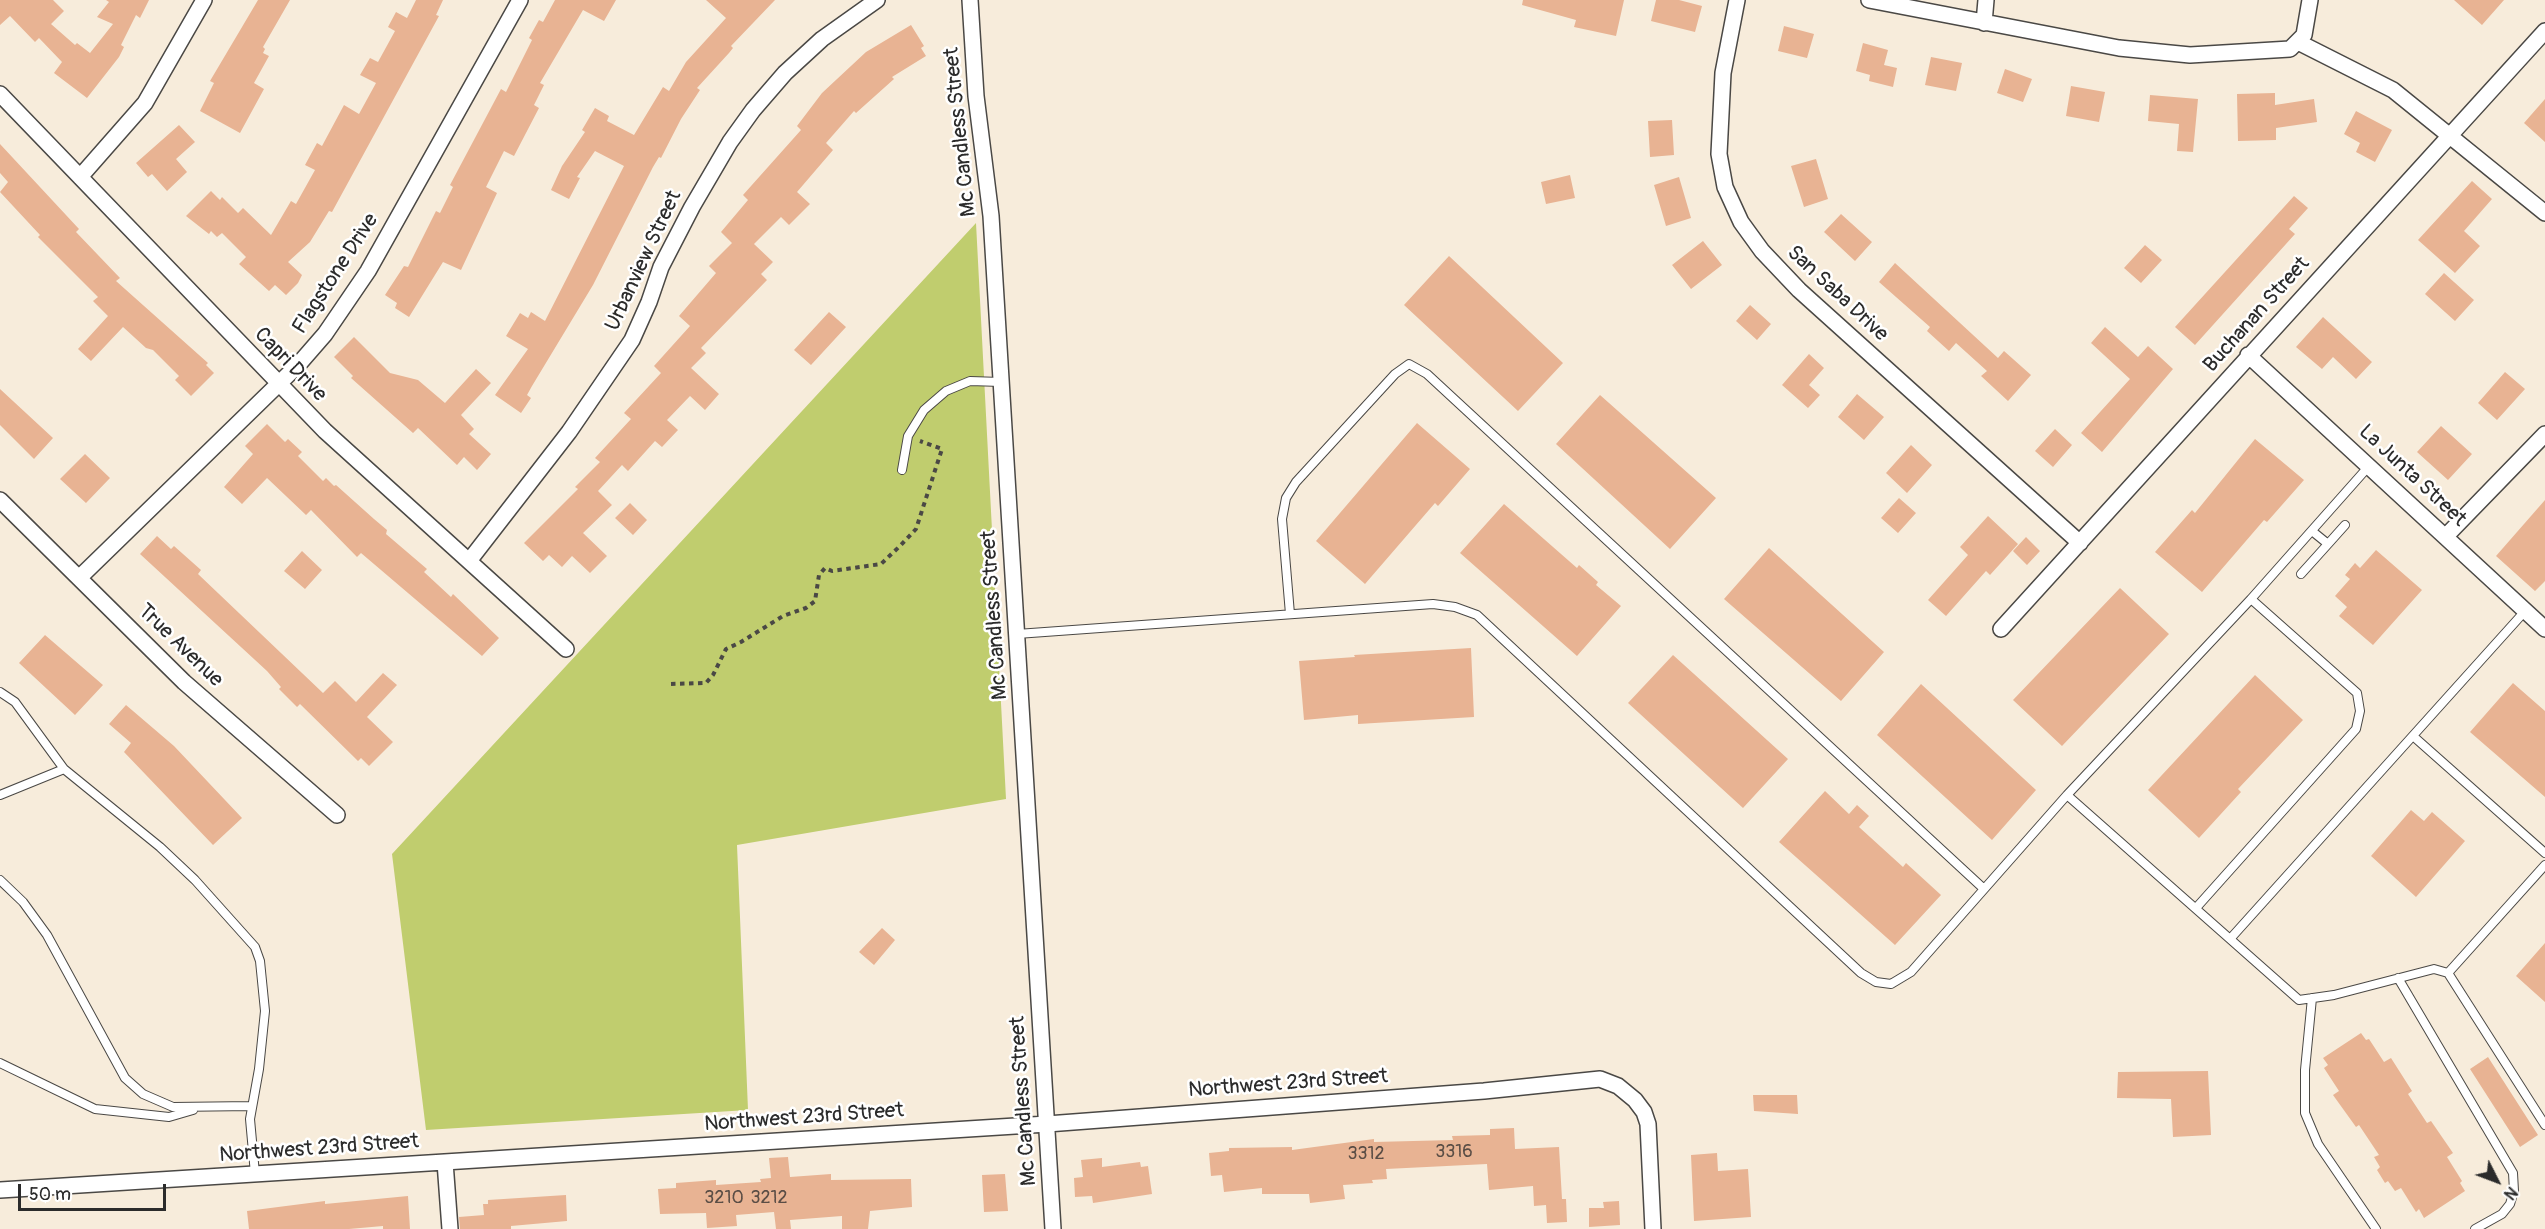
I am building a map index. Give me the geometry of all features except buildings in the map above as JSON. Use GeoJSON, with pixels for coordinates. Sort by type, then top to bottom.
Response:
{"type":"FeatureCollection","features":[{"type":"Feature","properties":{"kind":"street"},"geometry":{"type":"LineString","coordinates":[[80,177],[145,103],[204,0]]}},
{"type":"Feature","properties":{"kind":"street","name":"Flagstone Drive"},"geometry":{"type":"LineString","coordinates":[[79,578],[279,384],[325,334],[368,271],[520,0]]}},
{"type":"Feature","properties":{"kind":"street","name":"Urbanview Street"},"geometry":{"type":"LineString","coordinates":[[469,561],[569,432],[632,340],[661,267],[692,207],[747,118],[784,73],[822,39],[877,0]]}},
{"type":"Feature","properties":{"kind":"street","name":"Mc Candless Street"},"geometry":{"type":"LineString","coordinates":[[970,0],[976,96],[991,216],[1053,1229]]}},
{"type":"Feature","properties":{"kind":"street","name":"San Saba Drive"},"geometry":{"type":"LineString","coordinates":[[1737,0],[1723,73],[1719,154],[1725,187],[1741,222],[1762,251],[1799,290],[2080,543]]}},
{"type":"Feature","properties":{"kind":"street"},"geometry":{"type":"LineString","coordinates":[[1869,0],[2119,48],[2190,56],[2290,49],[2304,35],[2310,0]]}},
{"type":"Feature","properties":{"kind":"street"},"geometry":{"type":"LineString","coordinates":[[1984,23],[1986,0]]}},
{"type":"Feature","properties":{"kind":"street","name":"Buchanan Street"},"geometry":{"type":"LineString","coordinates":[[2001,629],[2545,31]]}},
{"type":"Feature","properties":{"kind":"street"},"geometry":{"type":"LineString","coordinates":[[2298,42],[2393,90],[2451,134],[2545,213]]}},
{"type":"Feature","properties":{"kind":"street","name":"Capri Drive"},"geometry":{"type":"LineString","coordinates":[[0,94],[325,431],[566,650]]}},
{"type":"Feature","properties":{"kind":"street","name":"La Junta Street"},"geometry":{"type":"LineString","coordinates":[[2248,355],[2370,465],[2545,629]]}},
{"type":"Feature","properties":{"kind":"street"},"geometry":{"type":"LineString","coordinates":[[2446,536],[2545,434]]}},
{"type":"Feature","properties":{"kind":"street","name":"True Avenue"},"geometry":{"type":"LineString","coordinates":[[0,500],[184,682],[337,815]]}},
{"type":"Feature","properties":{"kind":"street","name":"Northwest 23rd Street"},"geometry":{"type":"LineString","coordinates":[[0,1190],[1047,1124],[1484,1091],[1600,1079],[1635,1100],[1646,1118],[1653,1229]]}},
{"type":"Feature","properties":{"kind":"street"},"geometry":{"type":"LineString","coordinates":[[445,1162],[450,1229]]}},
{"type":"Feature","properties":{"kind":"lane"},"geometry":{"type":"LineString","coordinates":[[1290,614],[1282,519],[1286,498],[1311,465],[1395,374],[1409,364],[1427,374],[1984,889]]}},
{"type":"Feature","properties":{"kind":"lane"},"geometry":{"type":"LineString","coordinates":[[902,470],[908,436],[924,410],[946,391],[970,381],[1001,382]]}},
{"type":"Feature","properties":{"kind":"lane"},"geometry":{"type":"LineString","coordinates":[[1017,634],[1433,604],[1455,607],[1477,615],[1861,974],[1876,982],[1891,984],[1911,972],[2067,795],[2251,599],[2370,465]]}},
{"type":"Feature","properties":{"kind":"lane"},"geometry":{"type":"LineString","coordinates":[[2301,574],[2345,525]]}},
{"type":"Feature","properties":{"kind":"lane"},"geometry":{"type":"LineString","coordinates":[[2312,531],[2328,544]]}},
{"type":"Feature","properties":{"kind":"lane"},"geometry":{"type":"LineString","coordinates":[[2196,908],[2356,729],[2360,711],[2357,693],[2251,599]]}},
{"type":"Feature","properties":{"kind":"lane"},"geometry":{"type":"LineString","coordinates":[[2230,939],[2526,610]]}},
{"type":"Feature","properties":{"kind":"lane"},"geometry":{"type":"LineString","coordinates":[[0,692],[15,702],[64,769],[160,847],[195,879],[255,947],[260,961],[265,1011],[250,1119],[255,1174]]}},
{"type":"Feature","properties":{"kind":"lane"},"geometry":{"type":"LineString","coordinates":[[2413,736],[2545,853]]}},
{"type":"Feature","properties":{"kind":"lane"},"geometry":{"type":"LineString","coordinates":[[0,795],[64,769]]}},
{"type":"Feature","properties":{"kind":"lane"},"geometry":{"type":"LineString","coordinates":[[2067,795],[2299,1000],[2312,999],[2433,969],[2448,973],[2545,1125]]}},
{"type":"Feature","properties":{"kind":"lane"},"geometry":{"type":"LineString","coordinates":[[2448,973],[2545,864]]}},
{"type":"Feature","properties":{"kind":"lane"},"geometry":{"type":"LineString","coordinates":[[0,880],[23,902],[46,935],[125,1078],[143,1094],[172,1107],[252,1106]]}},
{"type":"Feature","properties":{"kind":"lane"},"geometry":{"type":"LineString","coordinates":[[2398,978],[2513,1173],[2514,1191],[2510,1204],[2502,1214],[2475,1229]]}},
{"type":"Feature","properties":{"kind":"lane"},"geometry":{"type":"LineString","coordinates":[[2312,999],[2305,1070],[2305,1113],[2318,1144],[2376,1229]]}},
{"type":"Feature","properties":{"kind":"lane"},"geometry":{"type":"LineString","coordinates":[[0,1064],[95,1109],[169,1117],[198,1108]]}},
{"type":"Feature","properties":{"kind":"path"},"geometry":{"type":"LineString","coordinates":[[671,684],[706,683],[714,675],[726,649],[783,616],[806,608],[815,601],[819,575],[825,568],[832,571],[881,564],[901,545],[916,529],[942,449],[908,436]]}},
{"type":"Feature","properties":{"kind":"green space"},"geometry":{"type":"Polygon","coordinates":[[[976,223],[1006,799],[737,845],[748,1110],[426,1130],[392,854],[976,223]]]}}]}
